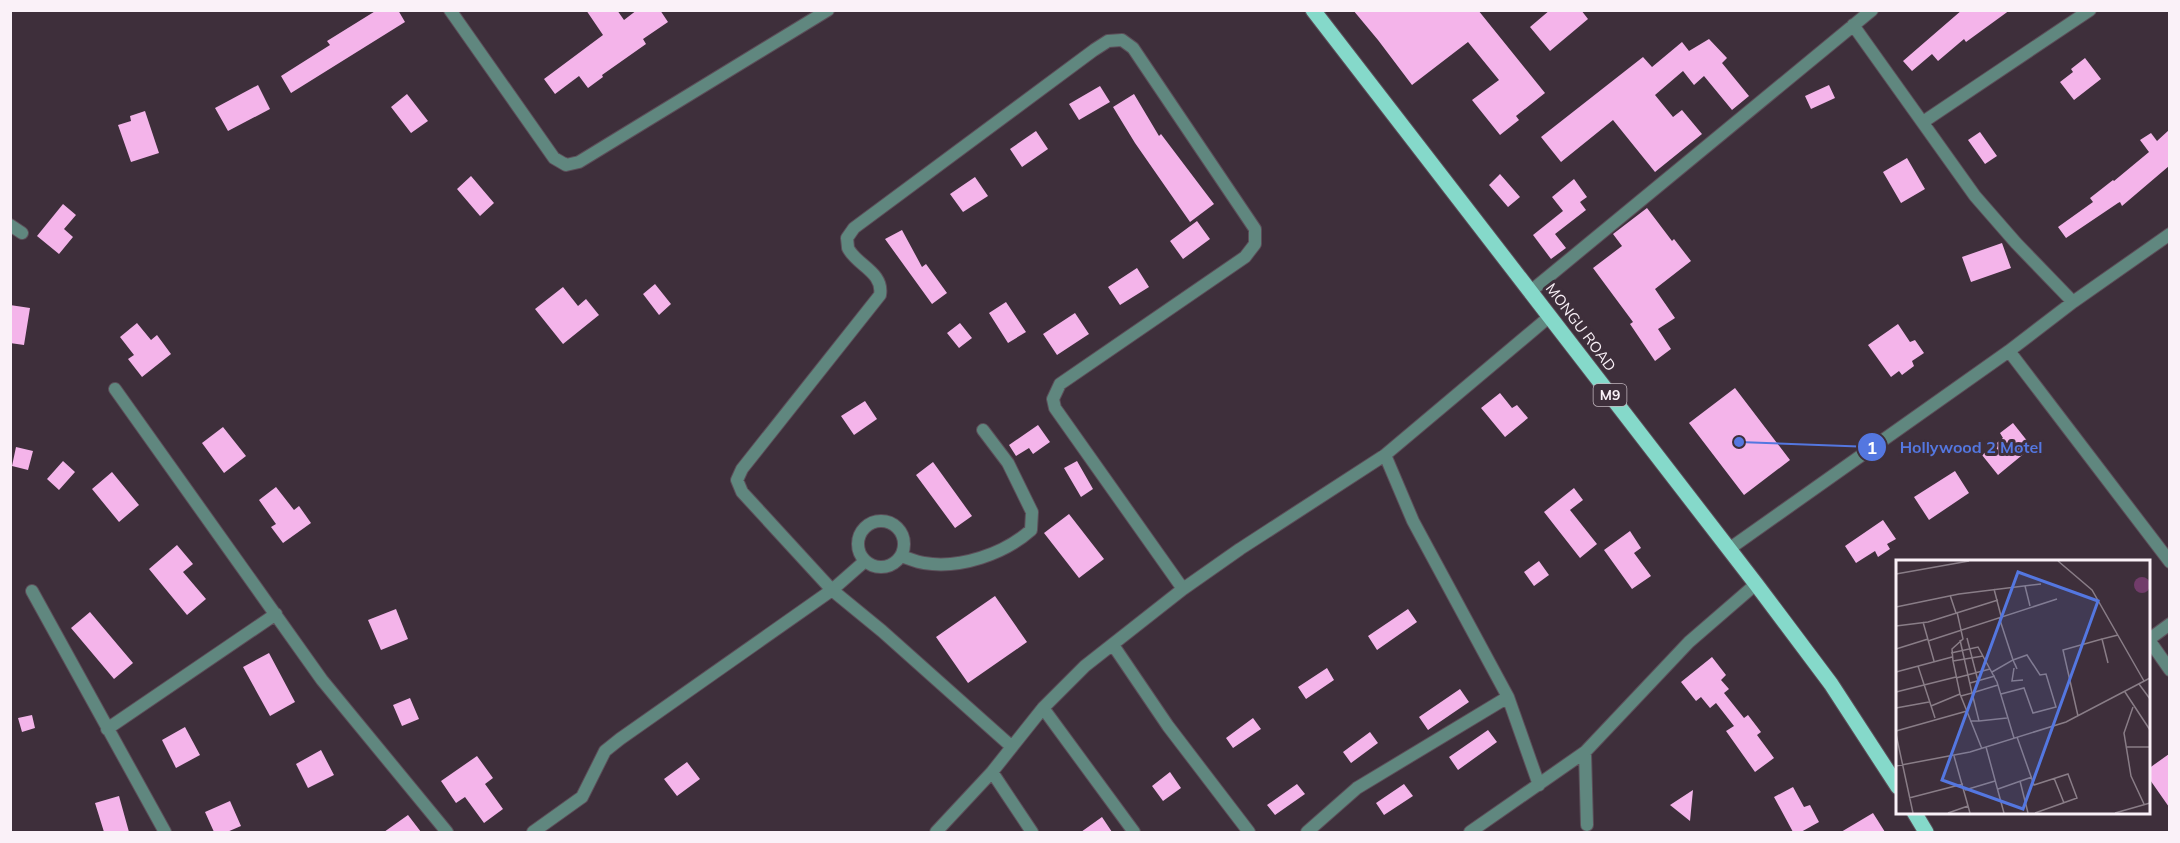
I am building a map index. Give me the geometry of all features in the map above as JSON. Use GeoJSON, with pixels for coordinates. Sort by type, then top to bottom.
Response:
{"type":"FeatureCollection","features":[{"type":"Feature","properties":{"kind":"main road","name":"MONGU ROAD"},"geometry":{"type":"LineString","coordinates":[[1313,10],[1756,584],[1831,684],[1896,784]]}},
{"type":"Feature","properties":{"kind":"main road"},"geometry":{"type":"LineString","coordinates":[[1915,813],[1926,832]]}},
{"type":"Feature","properties":{"kind":"street"},"geometry":{"type":"LineString","coordinates":[[450,10],[554,158],[566,165],[579,162],[828,10]]}},
{"type":"Feature","properties":{"kind":"street"},"geometry":{"type":"LineString","coordinates":[[1531,291],[1872,10]]}},
{"type":"Feature","properties":{"kind":"street"},"geometry":{"type":"LineString","coordinates":[[1923,122],[2090,10]]}},
{"type":"Feature","properties":{"kind":"street"},"geometry":{"type":"LineString","coordinates":[[1853,25],[1975,196],[2016,243],[2073,302]]}},
{"type":"Feature","properties":{"kind":"street"},"geometry":{"type":"LineString","coordinates":[[1012,747],[882,631],[832,590],[742,492],[737,480],[742,469],[880,295],[881,286],[878,279],[848,247],[847,238],[854,228],[1108,41],[1122,40],[1133,48],[1255,229],[1255,244],[1245,257],[1060,384],[1053,399],[1055,408],[1183,589]]}},
{"type":"Feature","properties":{"kind":"street"},"geometry":{"type":"LineString","coordinates":[[10,225],[22,233]]}},
{"type":"Feature","properties":{"kind":"street"},"geometry":{"type":"LineString","coordinates":[[1729,549],[2009,351],[2169,234]]}},
{"type":"Feature","properties":{"kind":"street"},"geometry":{"type":"LineString","coordinates":[[936,832],[992,772],[1044,708],[1085,666],[1183,589],[1240,549],[1385,455],[1549,317]]}},
{"type":"Feature","properties":{"kind":"street"},"geometry":{"type":"LineString","coordinates":[[2009,351],[2169,562]]}},
{"type":"Feature","properties":{"kind":"street"},"geometry":{"type":"LineString","coordinates":[[115,389],[329,689],[447,832]]}},
{"type":"Feature","properties":{"kind":"street"},"geometry":{"type":"LineString","coordinates":[[901,556],[923,563],[949,564],[1001,551],[1019,541],[1030,530],[1032,512],[1008,463],[983,429]]}},
{"type":"Feature","properties":{"kind":"street"},"geometry":{"type":"LineString","coordinates":[[1385,455],[1413,521],[1508,697],[1539,785]]}},
{"type":"Feature","properties":{"kind":"street"},"geometry":{"type":"LineString","coordinates":[[882,521],[892,523],[899,529],[904,547],[901,556],[894,564],[884,567],[874,566],[865,561],[858,544],[865,527],[873,522],[882,521]]}},
{"type":"Feature","properties":{"kind":"street"},"geometry":{"type":"LineString","coordinates":[[533,832],[582,797],[605,751],[832,590],[865,561]]}},
{"type":"Feature","properties":{"kind":"street"},"geometry":{"type":"LineString","coordinates":[[1470,832],[1585,752],[1689,642],[1756,584]]}},
{"type":"Feature","properties":{"kind":"street"},"geometry":{"type":"LineString","coordinates":[[32,591],[165,832]]}},
{"type":"Feature","properties":{"kind":"street"},"geometry":{"type":"LineString","coordinates":[[107,729],[276,614]]}},
{"type":"Feature","properties":{"kind":"street"},"geometry":{"type":"LineString","coordinates":[[2150,639],[2169,624]]}},
{"type":"Feature","properties":{"kind":"street"},"geometry":{"type":"LineString","coordinates":[[2150,642],[2169,670]]}},
{"type":"Feature","properties":{"kind":"street"},"geometry":{"type":"LineString","coordinates":[[1113,645],[1168,726],[1249,832]]}},
{"type":"Feature","properties":{"kind":"street"},"geometry":{"type":"LineString","coordinates":[[1307,832],[1357,788],[1508,697]]}},
{"type":"Feature","properties":{"kind":"street"},"geometry":{"type":"LineString","coordinates":[[1044,708],[1134,832]]}},
{"type":"Feature","properties":{"kind":"street"},"geometry":{"type":"LineString","coordinates":[[1585,752],[1587,825]]}},
{"type":"Feature","properties":{"kind":"street"},"geometry":{"type":"LineString","coordinates":[[992,772],[1032,832]]}},
{"type":"Feature","properties":{"kind":"building"},"geometry":{"type":"Polygon","coordinates":[[[377,10],[398,10],[405,22],[291,93],[281,76],[330,45],[327,41],[377,10]]]}},
{"type":"Feature","properties":{"kind":"building"},"geometry":{"type":"Polygon","coordinates":[[[586,10],[617,10],[624,20],[637,10],[660,10],[668,22],[643,39],[646,44],[602,75],[603,77],[588,88],[579,76],[555,94],[544,79],[603,35],[586,10]]]}},
{"type":"Feature","properties":{"kind":"building"},"geometry":{"type":"Polygon","coordinates":[[[1353,10],[1478,10],[1545,93],[1516,116],[1519,120],[1500,135],[1472,100],[1499,80],[1468,42],[1412,85],[1353,10]]]}},
{"type":"Feature","properties":{"kind":"building"},"geometry":{"type":"Polygon","coordinates":[[[1550,10],[1581,10],[1588,19],[1550,51],[1530,27],[1550,10]]]}},
{"type":"Feature","properties":{"kind":"building"},"geometry":{"type":"Polygon","coordinates":[[[1962,10],[2010,10],[1966,42],[1964,39],[1938,61],[1932,54],[1912,71],[1903,61],[1962,10]]]}},
{"type":"Feature","properties":{"kind":"building"},"geometry":{"type":"Polygon","coordinates":[[[1709,39],[1727,58],[1722,63],[1749,96],[1732,110],[1704,76],[1694,85],[1683,71],[1655,95],[1673,117],[1682,110],[1702,134],[1655,172],[1613,120],[1561,162],[1541,137],[1643,57],[1652,67],[1682,42],[1689,51],[1709,39]]]}},
{"type":"Feature","properties":{"kind":"building"},"geometry":{"type":"Polygon","coordinates":[[[2085,58],[2101,79],[2074,100],[2060,82],[2085,58]]]}},
{"type":"Feature","properties":{"kind":"building"},"geometry":{"type":"Polygon","coordinates":[[[258,85],[270,109],[228,131],[215,108],[258,85]]]}},
{"type":"Feature","properties":{"kind":"building"},"geometry":{"type":"Polygon","coordinates":[[[1829,85],[1835,98],[1811,109],[1805,96],[1829,85]]]}},
{"type":"Feature","properties":{"kind":"building"},"geometry":{"type":"Polygon","coordinates":[[[1100,86],[1110,102],[1079,120],[1069,104],[1100,86]]]}},
{"type":"Feature","properties":{"kind":"building"},"geometry":{"type":"Polygon","coordinates":[[[407,94],[428,121],[411,133],[391,107],[407,94]]]}},
{"type":"Feature","properties":{"kind":"building"},"geometry":{"type":"Polygon","coordinates":[[[1134,94],[1159,136],[1161,134],[1214,204],[1190,222],[1113,107],[1134,94]]]}},
{"type":"Feature","properties":{"kind":"building"},"geometry":{"type":"Polygon","coordinates":[[[145,111],[159,153],[131,162],[118,125],[131,121],[130,116],[145,111]]]}},
{"type":"Feature","properties":{"kind":"building"},"geometry":{"type":"Polygon","coordinates":[[[2169,130],[2169,166],[2122,206],[2120,202],[2118,203],[2066,238],[2058,227],[2093,202],[2090,198],[2149,152],[2140,140],[2151,133],[2157,141],[2169,130]]]}},
{"type":"Feature","properties":{"kind":"building"},"geometry":{"type":"Polygon","coordinates":[[[1036,131],[1048,149],[1022,167],[1010,149],[1036,131]]]}},
{"type":"Feature","properties":{"kind":"building"},"geometry":{"type":"Polygon","coordinates":[[[1980,132],[1997,156],[1985,164],[1968,140],[1980,132]]]}},
{"type":"Feature","properties":{"kind":"building"},"geometry":{"type":"Polygon","coordinates":[[[1907,158],[1925,189],[1901,203],[1883,172],[1907,158]]]}},
{"type":"Feature","properties":{"kind":"building"},"geometry":{"type":"Polygon","coordinates":[[[1500,174],[1520,197],[1508,207],[1489,185],[1500,174]]]}},
{"type":"Feature","properties":{"kind":"building"},"geometry":{"type":"Polygon","coordinates":[[[471,176],[494,203],[480,216],[457,189],[471,176]]]}},
{"type":"Feature","properties":{"kind":"building"},"geometry":{"type":"Polygon","coordinates":[[[975,177],[988,196],[963,212],[950,194],[975,177]]]}},
{"type":"Feature","properties":{"kind":"building"},"geometry":{"type":"Polygon","coordinates":[[[1574,179],[1587,197],[1580,202],[1586,210],[1555,234],[1566,248],[1551,259],[1533,235],[1563,211],[1552,197],[1574,179]]]}},
{"type":"Feature","properties":{"kind":"building"},"geometry":{"type":"Polygon","coordinates":[[[63,204],[76,215],[64,229],[73,237],[59,254],[37,236],[63,204]]]}},
{"type":"Feature","properties":{"kind":"building"},"geometry":{"type":"Polygon","coordinates":[[[1647,208],[1672,241],[1674,239],[1691,261],[1655,289],[1675,318],[1658,329],[1671,349],[1655,361],[1630,324],[1633,322],[1593,268],[1622,246],[1613,234],[1647,208]]]}},
{"type":"Feature","properties":{"kind":"building"},"geometry":{"type":"Polygon","coordinates":[[[1197,221],[1210,239],[1183,259],[1170,241],[1197,221]]]}},
{"type":"Feature","properties":{"kind":"building"},"geometry":{"type":"Polygon","coordinates":[[[902,230],[922,267],[926,264],[947,293],[932,304],[885,239],[902,230]]]}},
{"type":"Feature","properties":{"kind":"building"},"geometry":{"type":"Polygon","coordinates":[[[2002,243],[2011,268],[1971,282],[1962,257],[2002,243]]]}},
{"type":"Feature","properties":{"kind":"building"},"geometry":{"type":"Polygon","coordinates":[[[1137,268],[1149,287],[1120,305],[1108,287],[1137,268]]]}},
{"type":"Feature","properties":{"kind":"building"},"geometry":{"type":"Polygon","coordinates":[[[655,284],[671,304],[659,315],[643,294],[655,284]]]}},
{"type":"Feature","properties":{"kind":"building"},"geometry":{"type":"Polygon","coordinates":[[[563,287],[578,306],[586,299],[599,315],[563,344],[535,309],[563,287]]]}},
{"type":"Feature","properties":{"kind":"building"},"geometry":{"type":"Polygon","coordinates":[[[1006,302],[1026,332],[1008,343],[989,313],[1006,302]]]}},
{"type":"Feature","properties":{"kind":"building"},"geometry":{"type":"Polygon","coordinates":[[[10,305],[30,308],[24,345],[10,343],[10,305]]]}},
{"type":"Feature","properties":{"kind":"building"},"geometry":{"type":"Polygon","coordinates":[[[1075,313],[1089,334],[1057,355],[1043,334],[1075,313]]]}},
{"type":"Feature","properties":{"kind":"building"},"geometry":{"type":"Polygon","coordinates":[[[137,323],[151,340],[157,335],[171,354],[142,377],[128,359],[134,355],[120,337],[137,323]]]}},
{"type":"Feature","properties":{"kind":"building"},"geometry":{"type":"Polygon","coordinates":[[[960,323],[972,338],[959,348],[947,333],[960,323]]]}},
{"type":"Feature","properties":{"kind":"building"},"geometry":{"type":"Polygon","coordinates":[[[1898,324],[1910,342],[1915,340],[1924,353],[1912,361],[1914,366],[1902,375],[1899,371],[1891,377],[1868,345],[1898,324]]]}},
{"type":"Feature","properties":{"kind":"building"},"geometry":{"type":"Polygon","coordinates":[[[1735,388],[1790,460],[1744,495],[1689,423],[1735,388]]]}},
{"type":"Feature","properties":{"kind":"building"},"geometry":{"type":"Polygon","coordinates":[[[1500,393],[1512,408],[1517,405],[1528,418],[1505,437],[1481,408],[1500,393]]]}},
{"type":"Feature","properties":{"kind":"building"},"geometry":{"type":"Polygon","coordinates":[[[865,401],[877,419],[854,435],[841,416],[865,401]]]}},
{"type":"Feature","properties":{"kind":"building"},"geometry":{"type":"Polygon","coordinates":[[[2013,423],[2032,447],[1998,475],[1982,455],[2003,438],[2000,433],[2013,423]]]}},
{"type":"Feature","properties":{"kind":"building"},"geometry":{"type":"Polygon","coordinates":[[[1038,425],[1050,442],[1033,454],[1029,448],[1016,456],[1009,445],[1038,425]]]}},
{"type":"Feature","properties":{"kind":"building"},"geometry":{"type":"Polygon","coordinates":[[[223,427],[246,456],[224,473],[202,443],[223,427]]]}},
{"type":"Feature","properties":{"kind":"building"},"geometry":{"type":"Polygon","coordinates":[[[16,447],[33,451],[28,470],[12,466],[16,447]]]}},
{"type":"Feature","properties":{"kind":"building"},"geometry":{"type":"Polygon","coordinates":[[[63,461],[75,472],[59,490],[47,479],[63,461]]]}},
{"type":"Feature","properties":{"kind":"building"},"geometry":{"type":"Polygon","coordinates":[[[1077,461],[1093,489],[1081,497],[1064,468],[1077,461]]]}},
{"type":"Feature","properties":{"kind":"building"},"geometry":{"type":"Polygon","coordinates":[[[933,462],[972,516],[955,528],[916,475],[933,462]]]}},
{"type":"Feature","properties":{"kind":"building"},"geometry":{"type":"Polygon","coordinates":[[[1955,471],[1969,493],[1929,520],[1914,497],[1955,471]]]}},
{"type":"Feature","properties":{"kind":"building"},"geometry":{"type":"Polygon","coordinates":[[[112,472],[139,505],[119,522],[92,489],[112,472]]]}},
{"type":"Feature","properties":{"kind":"building"},"geometry":{"type":"Polygon","coordinates":[[[276,487],[294,510],[299,506],[311,523],[283,543],[271,527],[276,524],[259,500],[276,487]]]}},
{"type":"Feature","properties":{"kind":"building"},"geometry":{"type":"Polygon","coordinates":[[[1574,488],[1583,500],[1570,510],[1597,544],[1580,558],[1544,512],[1574,488]]]}},
{"type":"Feature","properties":{"kind":"building"},"geometry":{"type":"Polygon","coordinates":[[[1069,514],[1104,559],[1079,578],[1044,533],[1069,514]]]}},
{"type":"Feature","properties":{"kind":"building"},"geometry":{"type":"Polygon","coordinates":[[[1883,520],[1896,539],[1887,544],[1890,549],[1878,557],[1875,551],[1856,563],[1845,546],[1883,520]]]}},
{"type":"Feature","properties":{"kind":"building"},"geometry":{"type":"Polygon","coordinates":[[[1630,531],[1641,548],[1634,553],[1651,576],[1632,589],[1604,550],[1630,531]]]}},
{"type":"Feature","properties":{"kind":"building"},"geometry":{"type":"Polygon","coordinates":[[[177,545],[193,564],[183,572],[206,599],[187,615],[149,569],[177,545]]]}},
{"type":"Feature","properties":{"kind":"building"},"geometry":{"type":"Polygon","coordinates":[[[1539,561],[1549,575],[1534,586],[1524,572],[1539,561]]]}},
{"type":"Feature","properties":{"kind":"building"},"geometry":{"type":"Polygon","coordinates":[[[995,596],[1027,642],[968,683],[936,637],[995,596]]]}},
{"type":"Feature","properties":{"kind":"building"},"geometry":{"type":"Polygon","coordinates":[[[396,609],[408,639],[381,650],[368,620],[396,609]]]}},
{"type":"Feature","properties":{"kind":"building"},"geometry":{"type":"Polygon","coordinates":[[[1408,609],[1417,622],[1377,650],[1368,636],[1408,609]]]}},
{"type":"Feature","properties":{"kind":"building"},"geometry":{"type":"Polygon","coordinates":[[[90,612],[133,663],[114,679],[71,628],[90,612]]]}},
{"type":"Feature","properties":{"kind":"building"},"geometry":{"type":"Polygon","coordinates":[[[269,653],[295,702],[270,716],[243,667],[269,653]]]}},
{"type":"Feature","properties":{"kind":"building"},"geometry":{"type":"Polygon","coordinates":[[[1712,657],[1726,675],[1721,680],[1729,689],[1724,693],[1744,718],[1748,715],[1761,732],[1757,735],[1774,758],[1755,772],[1726,731],[1734,726],[1716,703],[1710,708],[1701,697],[1696,701],[1681,682],[1712,657]]]}},
{"type":"Feature","properties":{"kind":"building"},"geometry":{"type":"Polygon","coordinates":[[[1327,668],[1334,680],[1306,699],[1298,687],[1327,668]]]}},
{"type":"Feature","properties":{"kind":"building"},"geometry":{"type":"Polygon","coordinates":[[[1460,689],[1469,702],[1428,730],[1419,717],[1460,689]]]}},
{"type":"Feature","properties":{"kind":"building"},"geometry":{"type":"Polygon","coordinates":[[[410,698],[419,719],[402,726],[393,705],[410,698]]]}},
{"type":"Feature","properties":{"kind":"building"},"geometry":{"type":"Polygon","coordinates":[[[32,715],[35,728],[22,732],[18,718],[32,715]]]}},
{"type":"Feature","properties":{"kind":"building"},"geometry":{"type":"Polygon","coordinates":[[[1253,718],[1261,729],[1233,748],[1226,738],[1253,718]]]}},
{"type":"Feature","properties":{"kind":"building"},"geometry":{"type":"Polygon","coordinates":[[[185,727],[200,755],[176,768],[162,740],[185,727]]]}},
{"type":"Feature","properties":{"kind":"building"},"geometry":{"type":"Polygon","coordinates":[[[1488,730],[1497,742],[1458,770],[1449,757],[1488,730]]]}},
{"type":"Feature","properties":{"kind":"building"},"geometry":{"type":"Polygon","coordinates":[[[1370,732],[1378,743],[1351,763],[1343,752],[1370,732]]]}},
{"type":"Feature","properties":{"kind":"building"},"geometry":{"type":"Polygon","coordinates":[[[321,750],[334,775],[308,788],[296,764],[321,750]]]}},
{"type":"Feature","properties":{"kind":"building"},"geometry":{"type":"Polygon","coordinates":[[[2169,754],[2169,807],[2150,780],[2150,768],[2169,754]]]}},
{"type":"Feature","properties":{"kind":"building"},"geometry":{"type":"Polygon","coordinates":[[[477,756],[493,778],[485,784],[503,809],[484,823],[465,797],[456,803],[441,781],[477,756]]]}},
{"type":"Feature","properties":{"kind":"building"},"geometry":{"type":"Polygon","coordinates":[[[687,762],[700,779],[677,796],[664,779],[687,762]]]}},
{"type":"Feature","properties":{"kind":"building"},"geometry":{"type":"Polygon","coordinates":[[[1170,772],[1181,788],[1163,801],[1152,786],[1170,772]]]}},
{"type":"Feature","properties":{"kind":"building"},"geometry":{"type":"Polygon","coordinates":[[[1297,784],[1305,794],[1275,815],[1267,805],[1297,784]]]}},
{"type":"Feature","properties":{"kind":"building"},"geometry":{"type":"Polygon","coordinates":[[[1404,784],[1413,796],[1384,815],[1376,803],[1404,784]]]}},
{"type":"Feature","properties":{"kind":"building"},"geometry":{"type":"Polygon","coordinates":[[[1793,787],[1804,807],[1810,805],[1819,822],[1801,832],[1793,832],[1774,797],[1793,787]]]}},
{"type":"Feature","properties":{"kind":"building"},"geometry":{"type":"Polygon","coordinates":[[[1693,790],[1690,821],[1670,805],[1693,790]]]}},
{"type":"Feature","properties":{"kind":"building"},"geometry":{"type":"Polygon","coordinates":[[[119,796],[129,832],[104,832],[95,803],[119,796]]]}},
{"type":"Feature","properties":{"kind":"building"},"geometry":{"type":"Polygon","coordinates":[[[230,801],[241,826],[227,832],[214,832],[205,812],[230,801]]]}},
{"type":"Feature","properties":{"kind":"building"},"geometry":{"type":"Polygon","coordinates":[[[1873,813],[1885,832],[1841,832],[1873,813]]]}},
{"type":"Feature","properties":{"kind":"building"},"geometry":{"type":"Polygon","coordinates":[[[408,815],[421,832],[384,832],[408,815]]]}},
{"type":"Feature","properties":{"kind":"building"},"geometry":{"type":"Polygon","coordinates":[[[1102,817],[1112,832],[1081,832],[1102,817]]]}},
{"type":"Feature","properties":{"kind":"place","name":"Hollywood 2 Motel"},"geometry":{"type":"Point","coordinates":[1739,442]}}]}
